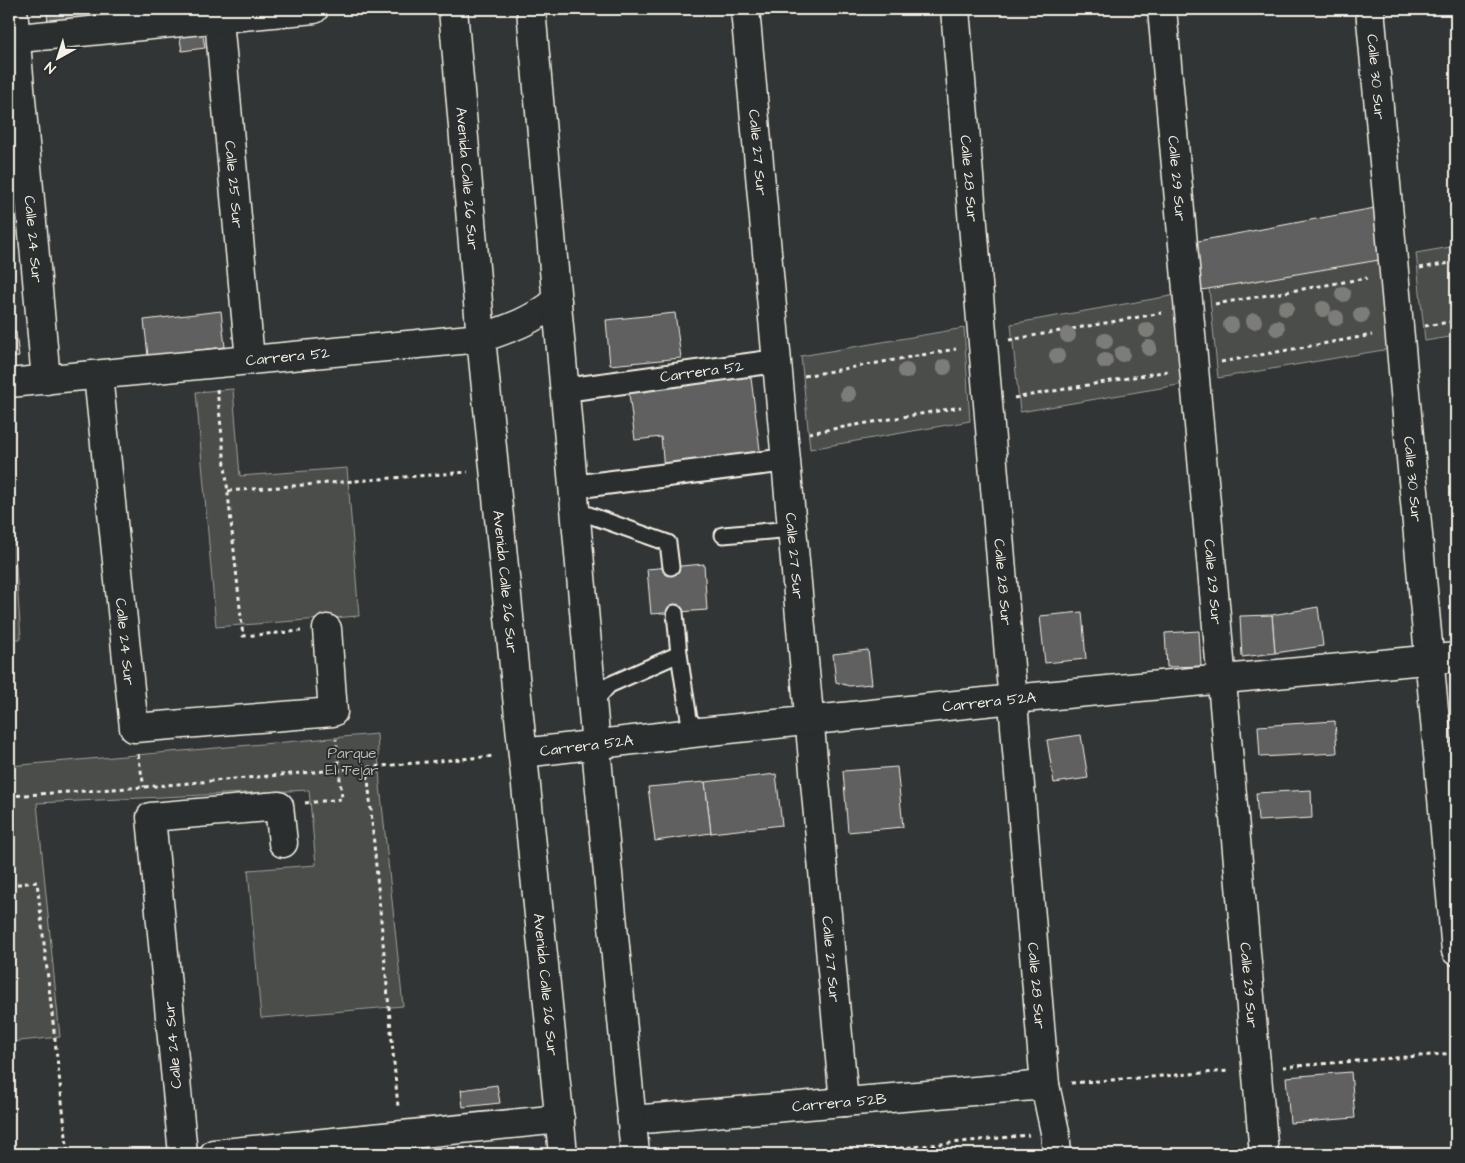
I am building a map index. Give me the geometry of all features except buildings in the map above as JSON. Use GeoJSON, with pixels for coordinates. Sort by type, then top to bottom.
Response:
{"type":"FeatureCollection","features":[{"type":"Feature","properties":{"kind":"street","name":"Calle 24 Sur"},"geometry":{"type":"LineString","coordinates":[[13,9],[12,38],[46,380]]}},
{"type":"Feature","properties":{"kind":"street"},"geometry":{"type":"LineString","coordinates":[[12,38],[219,13],[314,9]]}},
{"type":"Feature","properties":{"kind":"street","name":"Avenida Calle 26 Sur"},"geometry":{"type":"LineString","coordinates":[[454,9],[481,338],[563,1154]]}},
{"type":"Feature","properties":{"kind":"street"},"geometry":{"type":"LineString","coordinates":[[531,9],[592,704],[635,1154]]}},
{"type":"Feature","properties":{"kind":"street","name":"Calle 27 Sur"},"geometry":{"type":"LineString","coordinates":[[745,9],[844,1102]]}},
{"type":"Feature","properties":{"kind":"street","name":"Calle 28 Sur"},"geometry":{"type":"LineString","coordinates":[[955,9],[1045,1085],[1056,1143]]}},
{"type":"Feature","properties":{"kind":"street","name":"Calle 29 Sur"},"geometry":{"type":"LineString","coordinates":[[1162,9],[1264,1154]]}},
{"type":"Feature","properties":{"kind":"street","name":"Calle 30 Sur"},"geometry":{"type":"LineString","coordinates":[[1370,9],[1400,330],[1443,658],[1456,951]]}},
{"type":"Feature","properties":{"kind":"street","name":"Calle 25 Sur"},"geometry":{"type":"LineString","coordinates":[[219,13],[250,360]]}},
{"type":"Feature","properties":{"kind":"street","name":"Carrera 52"},"geometry":{"type":"LineString","coordinates":[[9,383],[481,338],[518,326],[540,315],[557,301]]}},
{"type":"Feature","properties":{"kind":"street","name":"Carrera 52"},"geometry":{"type":"LineString","coordinates":[[565,390],[778,371]]}},
{"type":"Feature","properties":{"kind":"street","name":"Calle 24 Sur"},"geometry":{"type":"LineString","coordinates":[[98,375],[134,728]]}},
{"type":"Feature","properties":{"kind":"street"},"geometry":{"type":"LineString","coordinates":[[574,498],[785,449]]}},
{"type":"Feature","properties":{"kind":"street"},"geometry":{"type":"LineString","coordinates":[[134,728],[333,712],[327,629]]}},
{"type":"Feature","properties":{"kind":"street","name":"Carrera 52A"},"geometry":{"type":"LineString","coordinates":[[523,753],[1013,699],[1443,658]]}},
{"type":"Feature","properties":{"kind":"street"},"geometry":{"type":"LineString","coordinates":[[151,817],[279,806],[283,843]]}},
{"type":"Feature","properties":{"kind":"street","name":"Calle 24 Sur"},"geometry":{"type":"LineString","coordinates":[[151,817],[183,1154]]}},
{"type":"Feature","properties":{"kind":"street","name":"Carrera 52B"},"geometry":{"type":"LineString","coordinates":[[632,1120],[1045,1085]]}},
{"type":"Feature","properties":{"kind":"street"},"geometry":{"type":"LineString","coordinates":[[214,1154],[560,1118]]}},
{"type":"Feature","properties":{"kind":"lane"},"geometry":{"type":"LineString","coordinates":[[574,498],[668,543],[671,567]]}},
{"type":"Feature","properties":{"kind":"lane"},"geometry":{"type":"LineString","coordinates":[[723,535],[792,529]]}},
{"type":"Feature","properties":{"kind":"lane"},"geometry":{"type":"LineString","coordinates":[[675,613],[689,719],[701,732]]}},
{"type":"Feature","properties":{"kind":"lane"},"geometry":{"type":"LineString","coordinates":[[592,704],[609,685],[679,654]]}},
{"type":"Feature","properties":{"kind":"path"},"geometry":{"type":"LineString","coordinates":[[778,371],[983,345],[1456,262]]}},
{"type":"Feature","properties":{"kind":"path"},"geometry":{"type":"LineString","coordinates":[[785,449],[988,402],[1456,321]]}},
{"type":"Feature","properties":{"kind":"path"},"geometry":{"type":"LineString","coordinates":[[214,364],[243,636],[327,629]]}},
{"type":"Feature","properties":{"kind":"path"},"geometry":{"type":"LineString","coordinates":[[228,491],[471,472]]}},
{"type":"Feature","properties":{"kind":"path"},"geometry":{"type":"LineString","coordinates":[[134,728],[151,817]]}},
{"type":"Feature","properties":{"kind":"path"},"geometry":{"type":"LineString","coordinates":[[9,796],[144,787],[523,753]]}},
{"type":"Feature","properties":{"kind":"path"},"geometry":{"type":"LineString","coordinates":[[367,767],[401,1135]]}},
{"type":"Feature","properties":{"kind":"path"},"geometry":{"type":"LineString","coordinates":[[279,806],[342,799],[338,770]]}},
{"type":"Feature","properties":{"kind":"path"},"geometry":{"type":"LineString","coordinates":[[9,885],[37,882],[68,1154]]}},
{"type":"Feature","properties":{"kind":"path"},"geometry":{"type":"LineString","coordinates":[[844,1154],[1056,1143]]}},
{"type":"Feature","properties":{"kind":"green space"},"geometry":{"type":"Polygon","coordinates":[[[1456,246],[1456,336],[1425,341],[1416,253],[1456,246]]]}},
{"type":"Feature","properties":{"kind":"green space"},"geometry":{"type":"Polygon","coordinates":[[[1380,259],[1389,349],[1218,378],[1209,288],[1380,259]]]}},
{"type":"Feature","properties":{"kind":"green space"},"geometry":{"type":"Polygon","coordinates":[[[1176,295],[1184,384],[1020,412],[1011,324],[1176,295]]]}},
{"type":"Feature","properties":{"kind":"green space"},"geometry":{"type":"Polygon","coordinates":[[[964,328],[970,421],[810,449],[801,356],[964,328]]]}},
{"type":"Feature","properties":{"kind":"green space"},"geometry":{"type":"Polygon","coordinates":[[[233,389],[240,476],[347,468],[359,616],[216,627],[196,392],[233,389]]]}},
{"type":"Feature","properties":{"kind":"green space"},"geometry":{"type":"Polygon","coordinates":[[[9,524],[13,524],[21,639],[9,639],[9,524]]]}},
{"type":"Feature","properties":{"kind":"green space","name":"Parque El Tejar"},"geometry":{"type":"Polygon","coordinates":[[[377,734],[380,785],[403,1006],[261,1018],[248,870],[316,865],[309,790],[37,803],[60,1037],[9,1042],[9,766],[377,734]]]}}]}
